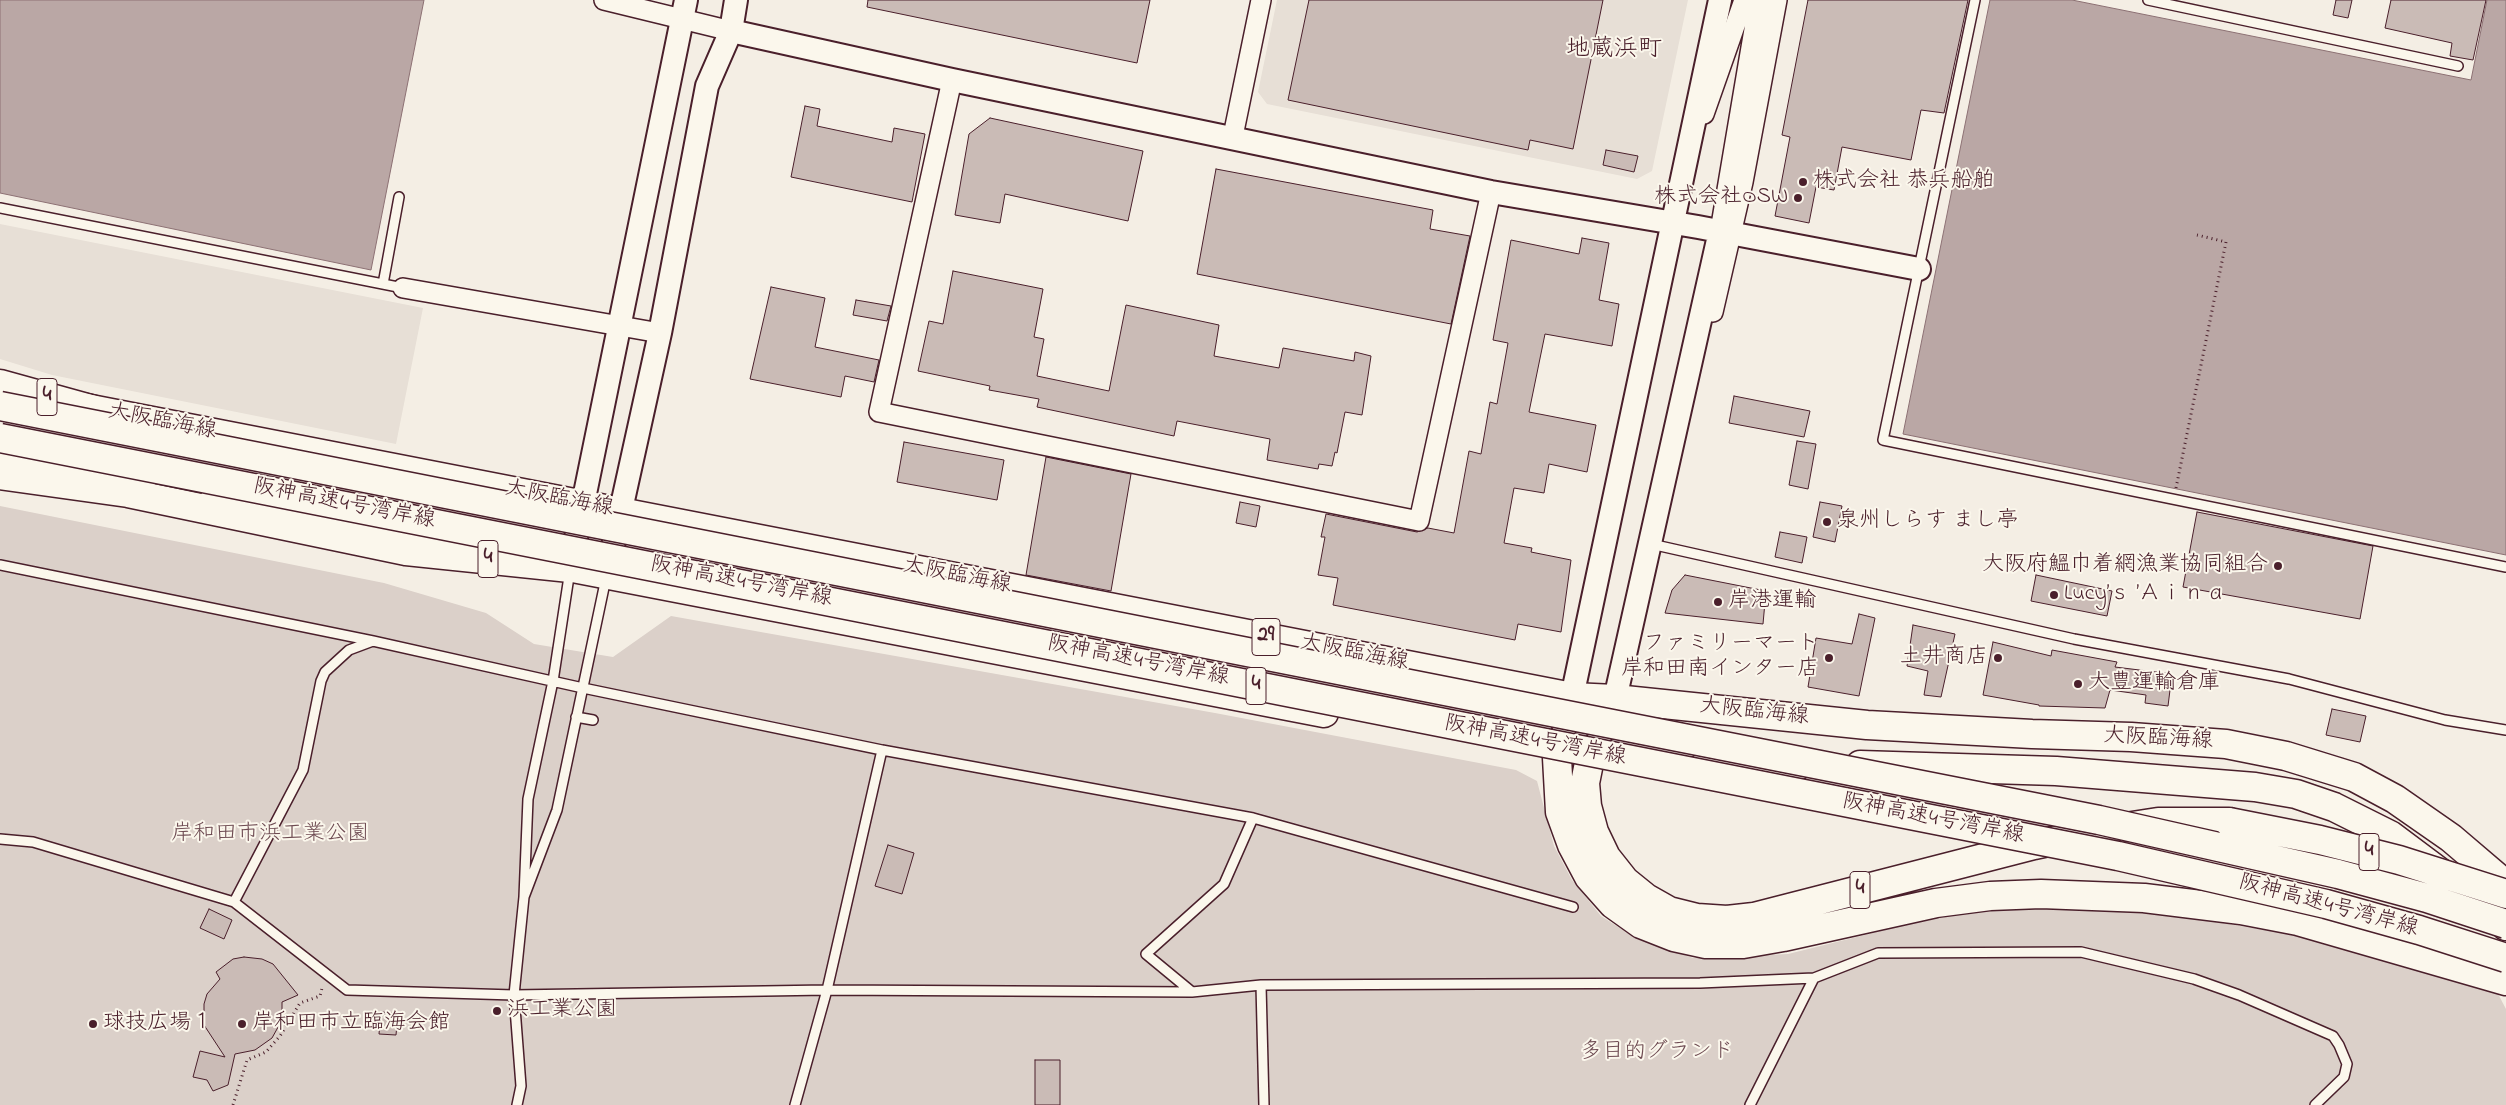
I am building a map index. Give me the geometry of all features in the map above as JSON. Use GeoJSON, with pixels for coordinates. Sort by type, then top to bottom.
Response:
{"type":"FeatureCollection","features":[{"type":"Feature","properties":{"kind":"main road","name":"4"},"geometry":{"type":"LineString","coordinates":[[0,384],[94,410]]}},
{"type":"Feature","properties":{"kind":"main road","name":"大阪臨海線"},"geometry":{"type":"LineString","coordinates":[[0,392],[1572,697],[1615,699],[1867,725],[2131,737],[2226,744],[2286,756],[2354,776],[2395,798],[2451,838],[2498,878],[2506,888]]}},
{"type":"Feature","properties":{"kind":"main road","name":"阪神高速4号湾岸線"},"geometry":{"type":"LineString","coordinates":[[0,406],[2099,820],[2338,874],[2427,898],[2506,925]]}},
{"type":"Feature","properties":{"kind":"main road","name":"阪神高速4号湾岸線"},"geometry":{"type":"LineString","coordinates":[[0,438],[2118,856],[2326,904],[2419,930],[2506,958]]}},
{"type":"Feature","properties":{"kind":"main road","name":"大阪臨海線"},"geometry":{"type":"LineString","coordinates":[[0,456],[606,575],[1589,763],[1661,769],[1860,765],[2056,771],[2254,787],[2296,794],[2334,807],[2390,835],[2501,918],[2506,925]]}},
{"type":"Feature","properties":{"kind":"main road","name":"4"},"geometry":{"type":"LineString","coordinates":[[0,475],[128,493],[406,551],[570,568]]}},
{"type":"Feature","properties":{"kind":"main road","name":"4"},"geometry":{"type":"LineString","coordinates":[[1557,758],[1560,812],[1572,845],[1589,877],[1613,904],[1641,924],[1674,937],[1706,944],[1743,944],[1936,903],[1990,896],[2041,894],[2144,898],[2241,910],[2298,921],[2506,981]]}},
{"type":"Feature","properties":{"kind":"main road","name":"4"},"geometry":{"type":"LineString","coordinates":[[1589,763],[1585,783],[1587,806],[1594,832],[1606,857],[1625,881],[1646,898],[1669,911],[1697,918],[1727,920],[1754,917],[2034,845],[2100,831],[2158,822],[2197,820],[2229,822],[2268,828],[2346,846],[2399,860],[2506,894]]}},
{"type":"Feature","properties":{"kind":"street"},"geometry":{"type":"LineString","coordinates":[[604,0],[685,10],[731,31],[952,80],[1232,136],[1491,192],[1726,232],[1919,269]]}},
{"type":"Feature","properties":{"kind":"street"},"geometry":{"type":"LineString","coordinates":[[606,575],[660,334],[707,86],[731,31],[736,0]]}},
{"type":"Feature","properties":{"kind":"street"},"geometry":{"type":"LineString","coordinates":[[1232,136],[1261,0]]}},
{"type":"Feature","properties":{"kind":"street"},"geometry":{"type":"LineString","coordinates":[[1557,758],[1572,697],[1674,223],[1720,0]]}},
{"type":"Feature","properties":{"kind":"street"},"geometry":{"type":"LineString","coordinates":[[1685,170],[1744,0]]}},
{"type":"Feature","properties":{"kind":"street"},"geometry":{"type":"LineString","coordinates":[[1726,232],[1759,0]]}},
{"type":"Feature","properties":{"kind":"street"},"geometry":{"type":"LineString","coordinates":[[1589,763],[1615,699],[1685,386],[1726,232],[1777,0]]}},
{"type":"Feature","properties":{"kind":"street"},"geometry":{"type":"LineString","coordinates":[[570,568],[685,10]]}},
{"type":"Feature","properties":{"kind":"street"},"geometry":{"type":"LineString","coordinates":[[952,80],[879,412],[1419,521],[1491,192]]}},
{"type":"Feature","properties":{"kind":"street"},"geometry":{"type":"LineString","coordinates":[[403,288],[660,334]]}},
{"type":"Feature","properties":{"kind":"lane"},"geometry":{"type":"LineString","coordinates":[[1975,0],[1883,440],[2506,567]]}},
{"type":"Feature","properties":{"kind":"lane"},"geometry":{"type":"LineString","coordinates":[[2148,0],[2458,66]]}},
{"type":"Feature","properties":{"kind":"lane"},"geometry":{"type":"LineString","coordinates":[[383,284],[399,197]]}},
{"type":"Feature","properties":{"kind":"lane"},"geometry":{"type":"LineString","coordinates":[[0,208],[403,288]]}},
{"type":"Feature","properties":{"kind":"lane"},"geometry":{"type":"LineString","coordinates":[[1650,544],[2074,638],[2289,679],[2445,720],[2506,730]]}},
{"type":"Feature","properties":{"kind":"lane"},"geometry":{"type":"LineString","coordinates":[[0,565],[373,641],[583,688],[882,750],[1253,818],[1573,907]]}},
{"type":"Feature","properties":{"kind":"lane"},"geometry":{"type":"LineString","coordinates":[[517,1105],[521,1086],[514,995],[524,897],[528,799],[553,681],[570,568]]}},
{"type":"Feature","properties":{"kind":"lane"},"geometry":{"type":"LineString","coordinates":[[524,897],[557,810],[606,575]]}},
{"type":"Feature","properties":{"kind":"lane"},"geometry":{"type":"LineString","coordinates":[[234,902],[303,770],[324,672],[349,650],[373,641]]}},
{"type":"Feature","properties":{"kind":"lane"},"geometry":{"type":"LineString","coordinates":[[576,717],[593,720]]}},
{"type":"Feature","properties":{"kind":"lane"},"geometry":{"type":"LineString","coordinates":[[795,1105],[827,990],[882,750]]}},
{"type":"Feature","properties":{"kind":"lane"},"geometry":{"type":"LineString","coordinates":[[1192,992],[1146,954],[1224,884],[1253,818]]}},
{"type":"Feature","properties":{"kind":"lane"},"geometry":{"type":"LineString","coordinates":[[0,839],[33,842],[234,902],[347,990],[514,995],[827,990],[1192,992],[1261,984],[1700,983],[1814,978],[1878,953],[2081,952],[2194,979],[2239,995],[2333,1036],[2347,1064],[2344,1076],[2315,1105]]}},
{"type":"Feature","properties":{"kind":"lane"},"geometry":{"type":"LineString","coordinates":[[1750,1105],[1814,978]]}},
{"type":"Feature","properties":{"kind":"lane"},"geometry":{"type":"LineString","coordinates":[[1261,984],[1264,1105]]}},
{"type":"Feature","properties":{"kind":"path"},"geometry":{"type":"LineString","coordinates":[[2176,488],[2226,242],[2197,235]]}},
{"type":"Feature","properties":{"kind":"path"},"geometry":{"type":"LineString","coordinates":[[233,1105],[247,1060],[266,1052],[280,1036],[300,1002],[320,996],[325,973]]}},
{"type":"Feature","properties":{"kind":"shaded area"},"geometry":{"type":"Polygon","coordinates":[[[0,0],[424,0],[371,270],[0,193],[0,0]]]}},
{"type":"Feature","properties":{"kind":"shaded area"},"geometry":{"type":"Polygon","coordinates":[[[1277,0],[1688,0],[1652,171],[1637,179],[1267,104],[1258,92],[1277,0]]]}},
{"type":"Feature","properties":{"kind":"shaded area"},"geometry":{"type":"Polygon","coordinates":[[[1990,0],[2072,0],[2471,80],[2487,0],[2506,0],[2506,555],[1903,434],[1990,0]]]}},
{"type":"Feature","properties":{"kind":"shaded area"},"geometry":{"type":"Polygon","coordinates":[[[0,224],[423,308],[396,444],[52,375],[0,359],[0,224]]]}},
{"type":"Feature","properties":{"kind":"green space","name":"岸和田市浜工業公園"},"geometry":{"type":"Polygon","coordinates":[[[0,506],[384,583],[486,613],[534,644],[613,657],[671,616],[1215,713],[1516,770],[1537,781],[1554,846],[1572,880],[1601,916],[1637,939],[1693,958],[1788,954],[1901,926],[1975,911],[2086,908],[2173,915],[2283,933],[2392,960],[2497,992],[2506,1009],[2506,1105],[0,1105],[0,506]]]}},
{"type":"Feature","properties":{"kind":"building"},"geometry":{"type":"Polygon","coordinates":[[[868,0],[1150,0],[1137,63],[867,7],[868,0]]]}},
{"type":"Feature","properties":{"kind":"building"},"geometry":{"type":"Polygon","coordinates":[[[1309,0],[1603,0],[1573,149],[1530,140],[1528,150],[1288,100],[1309,0]]]}},
{"type":"Feature","properties":{"kind":"building"},"geometry":{"type":"Polygon","coordinates":[[[1808,0],[1968,0],[1944,113],[1921,110],[1911,160],[1842,147],[1834,190],[1816,187],[1809,223],[1775,216],[1790,137],[1782,135],[1808,0]]]}},
{"type":"Feature","properties":{"kind":"building"},"geometry":{"type":"Polygon","coordinates":[[[2336,0],[2352,0],[2348,18],[2333,15],[2336,0]]]}},
{"type":"Feature","properties":{"kind":"building"},"geometry":{"type":"Polygon","coordinates":[[[2391,0],[2486,0],[2473,60],[2450,56],[2452,43],[2385,28],[2391,0]]]}},
{"type":"Feature","properties":{"kind":"building"},"geometry":{"type":"Polygon","coordinates":[[[805,106],[820,109],[817,126],[892,142],[894,128],[925,134],[912,202],[791,177],[805,106]]]}},
{"type":"Feature","properties":{"kind":"building"},"geometry":{"type":"Polygon","coordinates":[[[990,118],[1143,151],[1128,221],[1005,194],[1000,223],[955,215],[969,134],[990,118]]]}},
{"type":"Feature","properties":{"kind":"building"},"geometry":{"type":"Polygon","coordinates":[[[1606,150],[1638,156],[1634,172],[1603,165],[1606,150]]]}},
{"type":"Feature","properties":{"kind":"building"},"geometry":{"type":"Polygon","coordinates":[[[1216,169],[1433,210],[1430,229],[1470,236],[1451,324],[1197,274],[1216,169]]]}},
{"type":"Feature","properties":{"kind":"building"},"geometry":{"type":"Polygon","coordinates":[[[1582,238],[1609,243],[1599,300],[1619,304],[1612,346],[1545,334],[1529,412],[1596,425],[1587,472],[1549,464],[1544,493],[1514,488],[1504,543],[1532,548],[1531,552],[1571,560],[1561,632],[1518,624],[1515,640],[1333,605],[1338,578],[1318,575],[1325,537],[1321,537],[1326,514],[1417,532],[1428,528],[1454,533],[1469,451],[1481,454],[1490,402],[1497,404],[1508,343],[1493,340],[1511,240],[1579,254],[1582,238]]]}},
{"type":"Feature","properties":{"kind":"building"},"geometry":{"type":"Polygon","coordinates":[[[953,271],[1043,289],[1034,337],[1044,339],[1037,376],[1109,391],[1126,305],[1219,325],[1214,356],[1279,368],[1283,348],[1354,361],[1355,352],[1371,356],[1362,415],[1345,412],[1337,453],[1335,452],[1332,466],[1319,464],[1318,469],[1267,460],[1270,439],[1177,421],[1174,436],[1037,407],[1039,399],[989,390],[990,386],[918,371],[929,321],[943,324],[953,271]]]}},
{"type":"Feature","properties":{"kind":"building"},"geometry":{"type":"Polygon","coordinates":[[[771,287],[825,298],[815,347],[879,360],[874,382],[845,376],[841,397],[750,379],[771,287]]]}},
{"type":"Feature","properties":{"kind":"building"},"geometry":{"type":"Polygon","coordinates":[[[856,300],[891,306],[887,321],[853,315],[856,300]]]}},
{"type":"Feature","properties":{"kind":"building"},"geometry":{"type":"Polygon","coordinates":[[[1734,396],[1810,411],[1804,437],[1729,423],[1734,396]]]}},
{"type":"Feature","properties":{"kind":"building"},"geometry":{"type":"Polygon","coordinates":[[[1797,441],[1816,444],[1808,489],[1789,485],[1797,441]]]}},
{"type":"Feature","properties":{"kind":"building"},"geometry":{"type":"Polygon","coordinates":[[[904,442],[1004,460],[997,500],[897,482],[904,442]]]}},
{"type":"Feature","properties":{"kind":"building"},"geometry":{"type":"Polygon","coordinates":[[[1046,457],[1131,474],[1111,591],[1026,575],[1046,457]]]}},
{"type":"Feature","properties":{"kind":"building"},"geometry":{"type":"Polygon","coordinates":[[[1240,502],[1260,506],[1256,527],[1236,523],[1240,502]]]}},
{"type":"Feature","properties":{"kind":"building","name":"泉州しらす まし亭"},"geometry":{"type":"Polygon","coordinates":[[[1820,502],[1842,506],[1835,542],[1813,537],[1820,502]]]}},
{"type":"Feature","properties":{"kind":"building","name":"大阪府鰮巾着網漁業協同組合"},"geometry":{"type":"Polygon","coordinates":[[[2197,512],[2373,546],[2360,619],[2183,587],[2197,512]]]}},
{"type":"Feature","properties":{"kind":"building"},"geometry":{"type":"Polygon","coordinates":[[[1780,532],[1807,537],[1802,563],[1775,557],[1780,532]]]}},
{"type":"Feature","properties":{"kind":"building","name":"岸港運輸"},"geometry":{"type":"Polygon","coordinates":[[[1685,575],[1766,591],[1763,624],[1665,613],[1672,590],[1685,575]]]}},
{"type":"Feature","properties":{"kind":"building"},"geometry":{"type":"Polygon","coordinates":[[[2036,575],[2112,591],[2107,616],[2031,601],[2036,575]]]}},
{"type":"Feature","properties":{"kind":"building"},"geometry":{"type":"Polygon","coordinates":[[[1859,614],[1875,618],[1859,696],[1808,687],[1816,638],[1852,644],[1859,614]]]}},
{"type":"Feature","properties":{"kind":"building"},"geometry":{"type":"Polygon","coordinates":[[[1913,625],[1955,634],[1941,697],[1924,695],[1928,671],[1907,666],[1913,625]]]}},
{"type":"Feature","properties":{"kind":"building"},"geometry":{"type":"Polygon","coordinates":[[[1993,642],[2051,656],[2052,650],[2117,662],[2115,667],[2172,674],[2168,706],[2145,703],[2146,695],[2110,690],[2105,708],[2039,706],[1983,695],[1993,642]]]}},
{"type":"Feature","properties":{"kind":"building"},"geometry":{"type":"Polygon","coordinates":[[[2332,709],[2366,716],[2360,742],[2326,735],[2332,709]]]}},
{"type":"Feature","properties":{"kind":"building"},"geometry":{"type":"Polygon","coordinates":[[[888,845],[914,853],[902,894],[875,886],[888,845]]]}},
{"type":"Feature","properties":{"kind":"building"},"geometry":{"type":"Polygon","coordinates":[[[209,909],[232,920],[224,939],[200,928],[209,909]]]}},
{"type":"Feature","properties":{"kind":"building","name":"岸和田市立臨海会館"},"geometry":{"type":"Polygon","coordinates":[[[244,957],[262,959],[273,964],[298,995],[282,1002],[282,1020],[272,1038],[255,1050],[235,1054],[228,1085],[213,1091],[207,1080],[193,1077],[200,1051],[225,1057],[204,1025],[204,1004],[207,994],[220,979],[216,972],[233,959],[244,957]]]}},
{"type":"Feature","properties":{"kind":"building"},"geometry":{"type":"Polygon","coordinates":[[[381,1012],[398,1013],[396,1035],[379,1034],[381,1012]]]}},
{"type":"Feature","properties":{"kind":"building"},"geometry":{"type":"Polygon","coordinates":[[[1035,1060],[1060,1060],[1060,1105],[1035,1105],[1035,1060]]]}},
{"type":"Feature","properties":{"kind":"place","name":"株式会社 恭兵船舶"},"geometry":{"type":"Point","coordinates":[1803,182]}},
{"type":"Feature","properties":{"kind":"place","name":"株式会社OSW"},"geometry":{"type":"Point","coordinates":[1798,198]}},
{"type":"Feature","properties":{"kind":"place","name":"泉州しらす まし亭"},"geometry":{"type":"Point","coordinates":[1827,522]}},
{"type":"Feature","properties":{"kind":"place","name":"大阪府鰮巾着網漁業協同組合"},"geometry":{"type":"Point","coordinates":[2278,566]}},
{"type":"Feature","properties":{"kind":"place","name":"Lucy’ｓ ’Ａｉｎａ"},"geometry":{"type":"Point","coordinates":[2054,595]}},
{"type":"Feature","properties":{"kind":"place","name":"岸港運輸"},"geometry":{"type":"Point","coordinates":[1718,602]}},
{"type":"Feature","properties":{"kind":"place","name":"ファミリーマート 岸和田南インター店"},"geometry":{"type":"Point","coordinates":[1829,658]}},
{"type":"Feature","properties":{"kind":"place","name":"土井商店"},"geometry":{"type":"Point","coordinates":[1998,658]}},
{"type":"Feature","properties":{"kind":"place","name":"大豊運輸倉庫"},"geometry":{"type":"Point","coordinates":[2078,684]}},
{"type":"Feature","properties":{"kind":"place","name":"浜工業公園"},"geometry":{"type":"Point","coordinates":[497,1011]}},
{"type":"Feature","properties":{"kind":"place","name":"球技広場１"},"geometry":{"type":"Point","coordinates":[93,1024]}},
{"type":"Feature","properties":{"kind":"place","name":"岸和田市立臨海会館"},"geometry":{"type":"Point","coordinates":[242,1024]}},
{"type":"Feature","properties":{"kind":"district","name":"地蔵浜町"},"geometry":{"type":"Point","coordinates":[1614,51]}},
{"type":"Feature","properties":{"kind":"park label","name":"多目的グランド"},"geometry":{"type":"Point","coordinates":[1657,1053]}}]}
